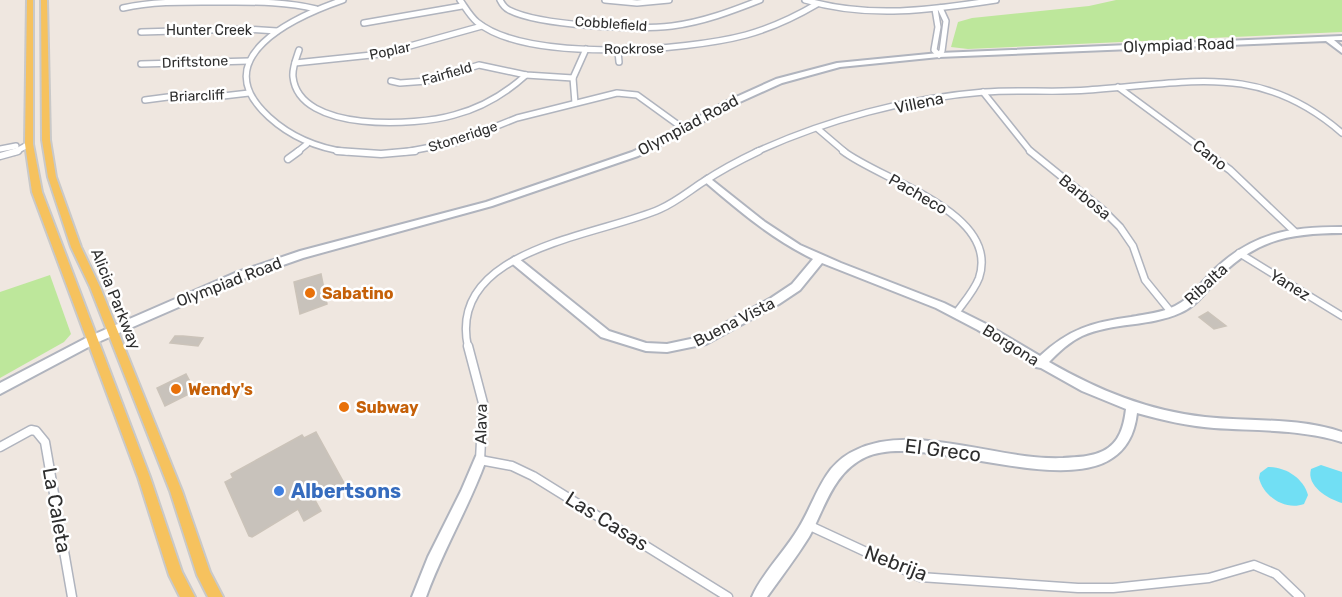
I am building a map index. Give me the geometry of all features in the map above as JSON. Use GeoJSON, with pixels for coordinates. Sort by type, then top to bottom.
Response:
{"type":"FeatureCollection","features":[{"type":"Feature","properties":{"kind":"main road"},"geometry":{"type":"LineString","coordinates":[[30,0],[29,144],[37,192],[144,477],[176,575],[188,597]]}},
{"type":"Feature","properties":{"kind":"main road","name":"Alicia Parkway"},"geometry":{"type":"LineString","coordinates":[[44,0],[46,140],[49,164],[59,200],[176,491],[204,575],[216,597]]}},
{"type":"Feature","properties":{"kind":"main road"},"geometry":{"type":"LineString","coordinates":[[29,144],[46,140]]}},
{"type":"Feature","properties":{"kind":"street"},"geometry":{"type":"LineString","coordinates":[[249,93],[246,76],[249,61],[264,41],[316,9],[343,0]]}},
{"type":"Feature","properties":{"kind":"street","name":"Cobblefield"},"geometry":{"type":"LineString","coordinates":[[500,0],[507,9],[540,18],[635,28],[670,27],[717,18],[760,0]]}},
{"type":"Feature","properties":{"kind":"street"},"geometry":{"type":"LineString","coordinates":[[605,0],[649,4],[669,0]]}},
{"type":"Feature","properties":{"kind":"street"},"geometry":{"type":"LineString","coordinates":[[805,0],[817,4],[886,13],[938,9],[996,0]]}},
{"type":"Feature","properties":{"kind":"street"},"geometry":{"type":"LineString","coordinates":[[123,8],[159,2],[283,1],[316,9]]}},
{"type":"Feature","properties":{"kind":"street"},"geometry":{"type":"LineString","coordinates":[[364,23],[461,3]]}},
{"type":"Feature","properties":{"kind":"street","name":"Rockrose"},"geometry":{"type":"LineString","coordinates":[[461,3],[470,16],[482,26],[518,40],[618,51],[657,50],[734,38],[817,4]]}},
{"type":"Feature","properties":{"kind":"street"},"geometry":{"type":"LineString","coordinates":[[938,9],[946,21],[941,44],[942,51],[939,55],[934,50],[938,9]]}},
{"type":"Feature","properties":{"kind":"street"},"geometry":{"type":"LineString","coordinates":[[936,16],[944,16]]}},
{"type":"Feature","properties":{"kind":"street","name":"Poplar"},"geometry":{"type":"LineString","coordinates":[[295,63],[381,54],[482,26]]}},
{"type":"Feature","properties":{"kind":"street","name":"Hunter Creek"},"geometry":{"type":"LineString","coordinates":[[141,32],[245,28],[277,31]]}},
{"type":"Feature","properties":{"kind":"street","name":"Olympiad Road"},"geometry":{"type":"LineString","coordinates":[[0,389],[111,331],[260,268],[489,204],[635,154],[753,91],[806,73],[866,61],[939,55],[1342,38]]}},
{"type":"Feature","properties":{"kind":"street"},"geometry":{"type":"LineString","coordinates":[[1328,39],[1342,51]]}},
{"type":"Feature","properties":{"kind":"street"},"geometry":{"type":"LineString","coordinates":[[935,43],[941,44]]}},
{"type":"Feature","properties":{"kind":"street"},"geometry":{"type":"LineString","coordinates":[[575,103],[573,78],[586,49]]}},
{"type":"Feature","properties":{"kind":"street"},"geometry":{"type":"LineString","coordinates":[[298,50],[294,83],[309,103],[346,118],[372,124],[411,124],[456,114],[497,98],[526,75]]}},
{"type":"Feature","properties":{"kind":"street"},"geometry":{"type":"LineString","coordinates":[[618,51],[619,62]]}},
{"type":"Feature","properties":{"kind":"street","name":"Driftstone"},"geometry":{"type":"LineString","coordinates":[[141,64],[249,61]]}},
{"type":"Feature","properties":{"kind":"street","name":"Fairfield"},"geometry":{"type":"LineString","coordinates":[[391,81],[400,83],[427,81],[479,65],[526,75],[573,78]]}},
{"type":"Feature","properties":{"kind":"street","name":"Villena"},"geometry":{"type":"LineString","coordinates":[[514,261],[561,240],[651,213],[677,200],[707,179],[769,146],[818,129],[903,107],[983,92],[1027,89],[1074,92],[1195,80],[1240,84],[1272,92],[1303,105],[1325,117],[1342,133]]}},
{"type":"Feature","properties":{"kind":"street","name":"Cano"},"geometry":{"type":"LineString","coordinates":[[1118,87],[1230,170],[1295,232]]}},
{"type":"Feature","properties":{"kind":"street","name":"Barbosa"},"geometry":{"type":"LineString","coordinates":[[983,92],[1025,147],[1103,210],[1120,227],[1133,246],[1145,280],[1171,312]]}},
{"type":"Feature","properties":{"kind":"street","name":"Stoneridge"},"geometry":{"type":"LineString","coordinates":[[249,93],[280,127],[307,144],[336,151],[380,154],[432,149],[481,134],[514,119],[612,93],[634,93],[684,129]]}},
{"type":"Feature","properties":{"kind":"street","name":"Briarcliff"},"geometry":{"type":"LineString","coordinates":[[145,100],[183,95],[223,96],[249,93]]}},
{"type":"Feature","properties":{"kind":"street","name":"Pacheco"},"geometry":{"type":"LineString","coordinates":[[818,129],[855,159],[939,204],[969,231],[978,247],[981,267],[976,287],[956,313]]}},
{"type":"Feature","properties":{"kind":"street"},"geometry":{"type":"LineString","coordinates":[[0,150],[29,144]]}},
{"type":"Feature","properties":{"kind":"street"},"geometry":{"type":"LineString","coordinates":[[0,156],[16,152],[29,144]]}},
{"type":"Feature","properties":{"kind":"street"},"geometry":{"type":"LineString","coordinates":[[288,159],[307,144]]}},
{"type":"Feature","properties":{"kind":"street","name":"Borgona"},"geometry":{"type":"LineString","coordinates":[[707,179],[777,236],[820,258],[956,313],[987,329],[1040,364],[1076,383],[1132,406],[1197,421],[1304,426],[1342,437]]}},
{"type":"Feature","properties":{"kind":"street","name":"Ribalta"},"geometry":{"type":"LineString","coordinates":[[1040,364],[1068,339],[1084,331],[1171,312],[1193,300],[1239,253],[1264,239],[1295,232],[1342,230]]}},
{"type":"Feature","properties":{"kind":"street","name":"Yanez"},"geometry":{"type":"LineString","coordinates":[[1239,253],[1342,316]]}},
{"type":"Feature","properties":{"kind":"street","name":"Buena Vista"},"geometry":{"type":"LineString","coordinates":[[514,261],[605,334],[646,347],[667,348],[702,341],[766,306],[796,287],[820,258]]}},
{"type":"Feature","properties":{"kind":"street","name":"Alava"},"geometry":{"type":"LineString","coordinates":[[419,597],[433,559],[468,491],[480,460],[484,419],[482,393],[465,341],[467,312],[490,278],[514,261]]}},
{"type":"Feature","properties":{"kind":"street","name":"El Greco"},"geometry":{"type":"LineString","coordinates":[[759,597],[808,525],[835,474],[853,458],[866,451],[891,444],[911,445],[1051,465],[1082,465],[1108,456],[1125,439],[1130,425],[1132,406]]}},
{"type":"Feature","properties":{"kind":"street","name":"La Caleta"},"geometry":{"type":"LineString","coordinates":[[0,447],[31,430],[36,431],[45,442],[72,597]]}},
{"type":"Feature","properties":{"kind":"street","name":"Las Casas"},"geometry":{"type":"LineString","coordinates":[[480,460],[512,466],[533,476],[728,597]]}},
{"type":"Feature","properties":{"kind":"street","name":"Nebrija"},"geometry":{"type":"LineString","coordinates":[[808,525],[921,577],[1078,588],[1113,588],[1209,578],[1254,565],[1276,574],[1300,597]]}},
{"type":"Feature","properties":{"kind":"green space"},"geometry":{"type":"Polygon","coordinates":[[[1116,0],[1342,0],[1342,32],[968,49],[951,47],[958,22],[972,18],[1089,6],[1116,0]]]}},
{"type":"Feature","properties":{"kind":"green space"},"geometry":{"type":"Polygon","coordinates":[[[50,275],[71,334],[64,342],[0,378],[0,292],[50,275]]]}},
{"type":"Feature","properties":{"kind":"water"},"geometry":{"type":"Polygon","coordinates":[[[1321,465],[1342,472],[1342,503],[1319,491],[1312,481],[1311,469],[1321,465]]]}},
{"type":"Feature","properties":{"kind":"water"},"geometry":{"type":"Polygon","coordinates":[[[1268,467],[1287,471],[1302,483],[1308,495],[1304,504],[1297,506],[1282,504],[1265,491],[1259,478],[1260,473],[1268,467]]]}},
{"type":"Feature","properties":{"kind":"building","name":"Sabatino"},"geometry":{"type":"Polygon","coordinates":[[[321,274],[327,304],[300,314],[294,282],[321,274]]]}},
{"type":"Feature","properties":{"kind":"building"},"geometry":{"type":"Polygon","coordinates":[[[1208,312],[1226,326],[1214,329],[1199,317],[1208,312]]]}},
{"type":"Feature","properties":{"kind":"building"},"geometry":{"type":"Polygon","coordinates":[[[175,336],[203,338],[198,346],[170,343],[175,336]]]}},
{"type":"Feature","properties":{"kind":"building","name":"Wendy's"},"geometry":{"type":"Polygon","coordinates":[[[186,374],[195,391],[165,406],[157,388],[186,374]]]}},
{"type":"Feature","properties":{"kind":"building","name":"Albertsons"},"geometry":{"type":"Polygon","coordinates":[[[316,432],[344,483],[315,500],[321,511],[304,521],[298,509],[252,537],[249,536],[225,482],[233,478],[231,474],[302,435],[304,438],[316,432]]]}},
{"type":"Feature","properties":{"kind":"place","name":"Sabatino"},"geometry":{"type":"Point","coordinates":[310,293]}},
{"type":"Feature","properties":{"kind":"place","name":"Wendy's"},"geometry":{"type":"Point","coordinates":[176,389]}},
{"type":"Feature","properties":{"kind":"place","name":"Subway"},"geometry":{"type":"Point","coordinates":[344,407]}},
{"type":"Feature","properties":{"kind":"place","name":"Albertsons"},"geometry":{"type":"Point","coordinates":[279,491]}}]}
